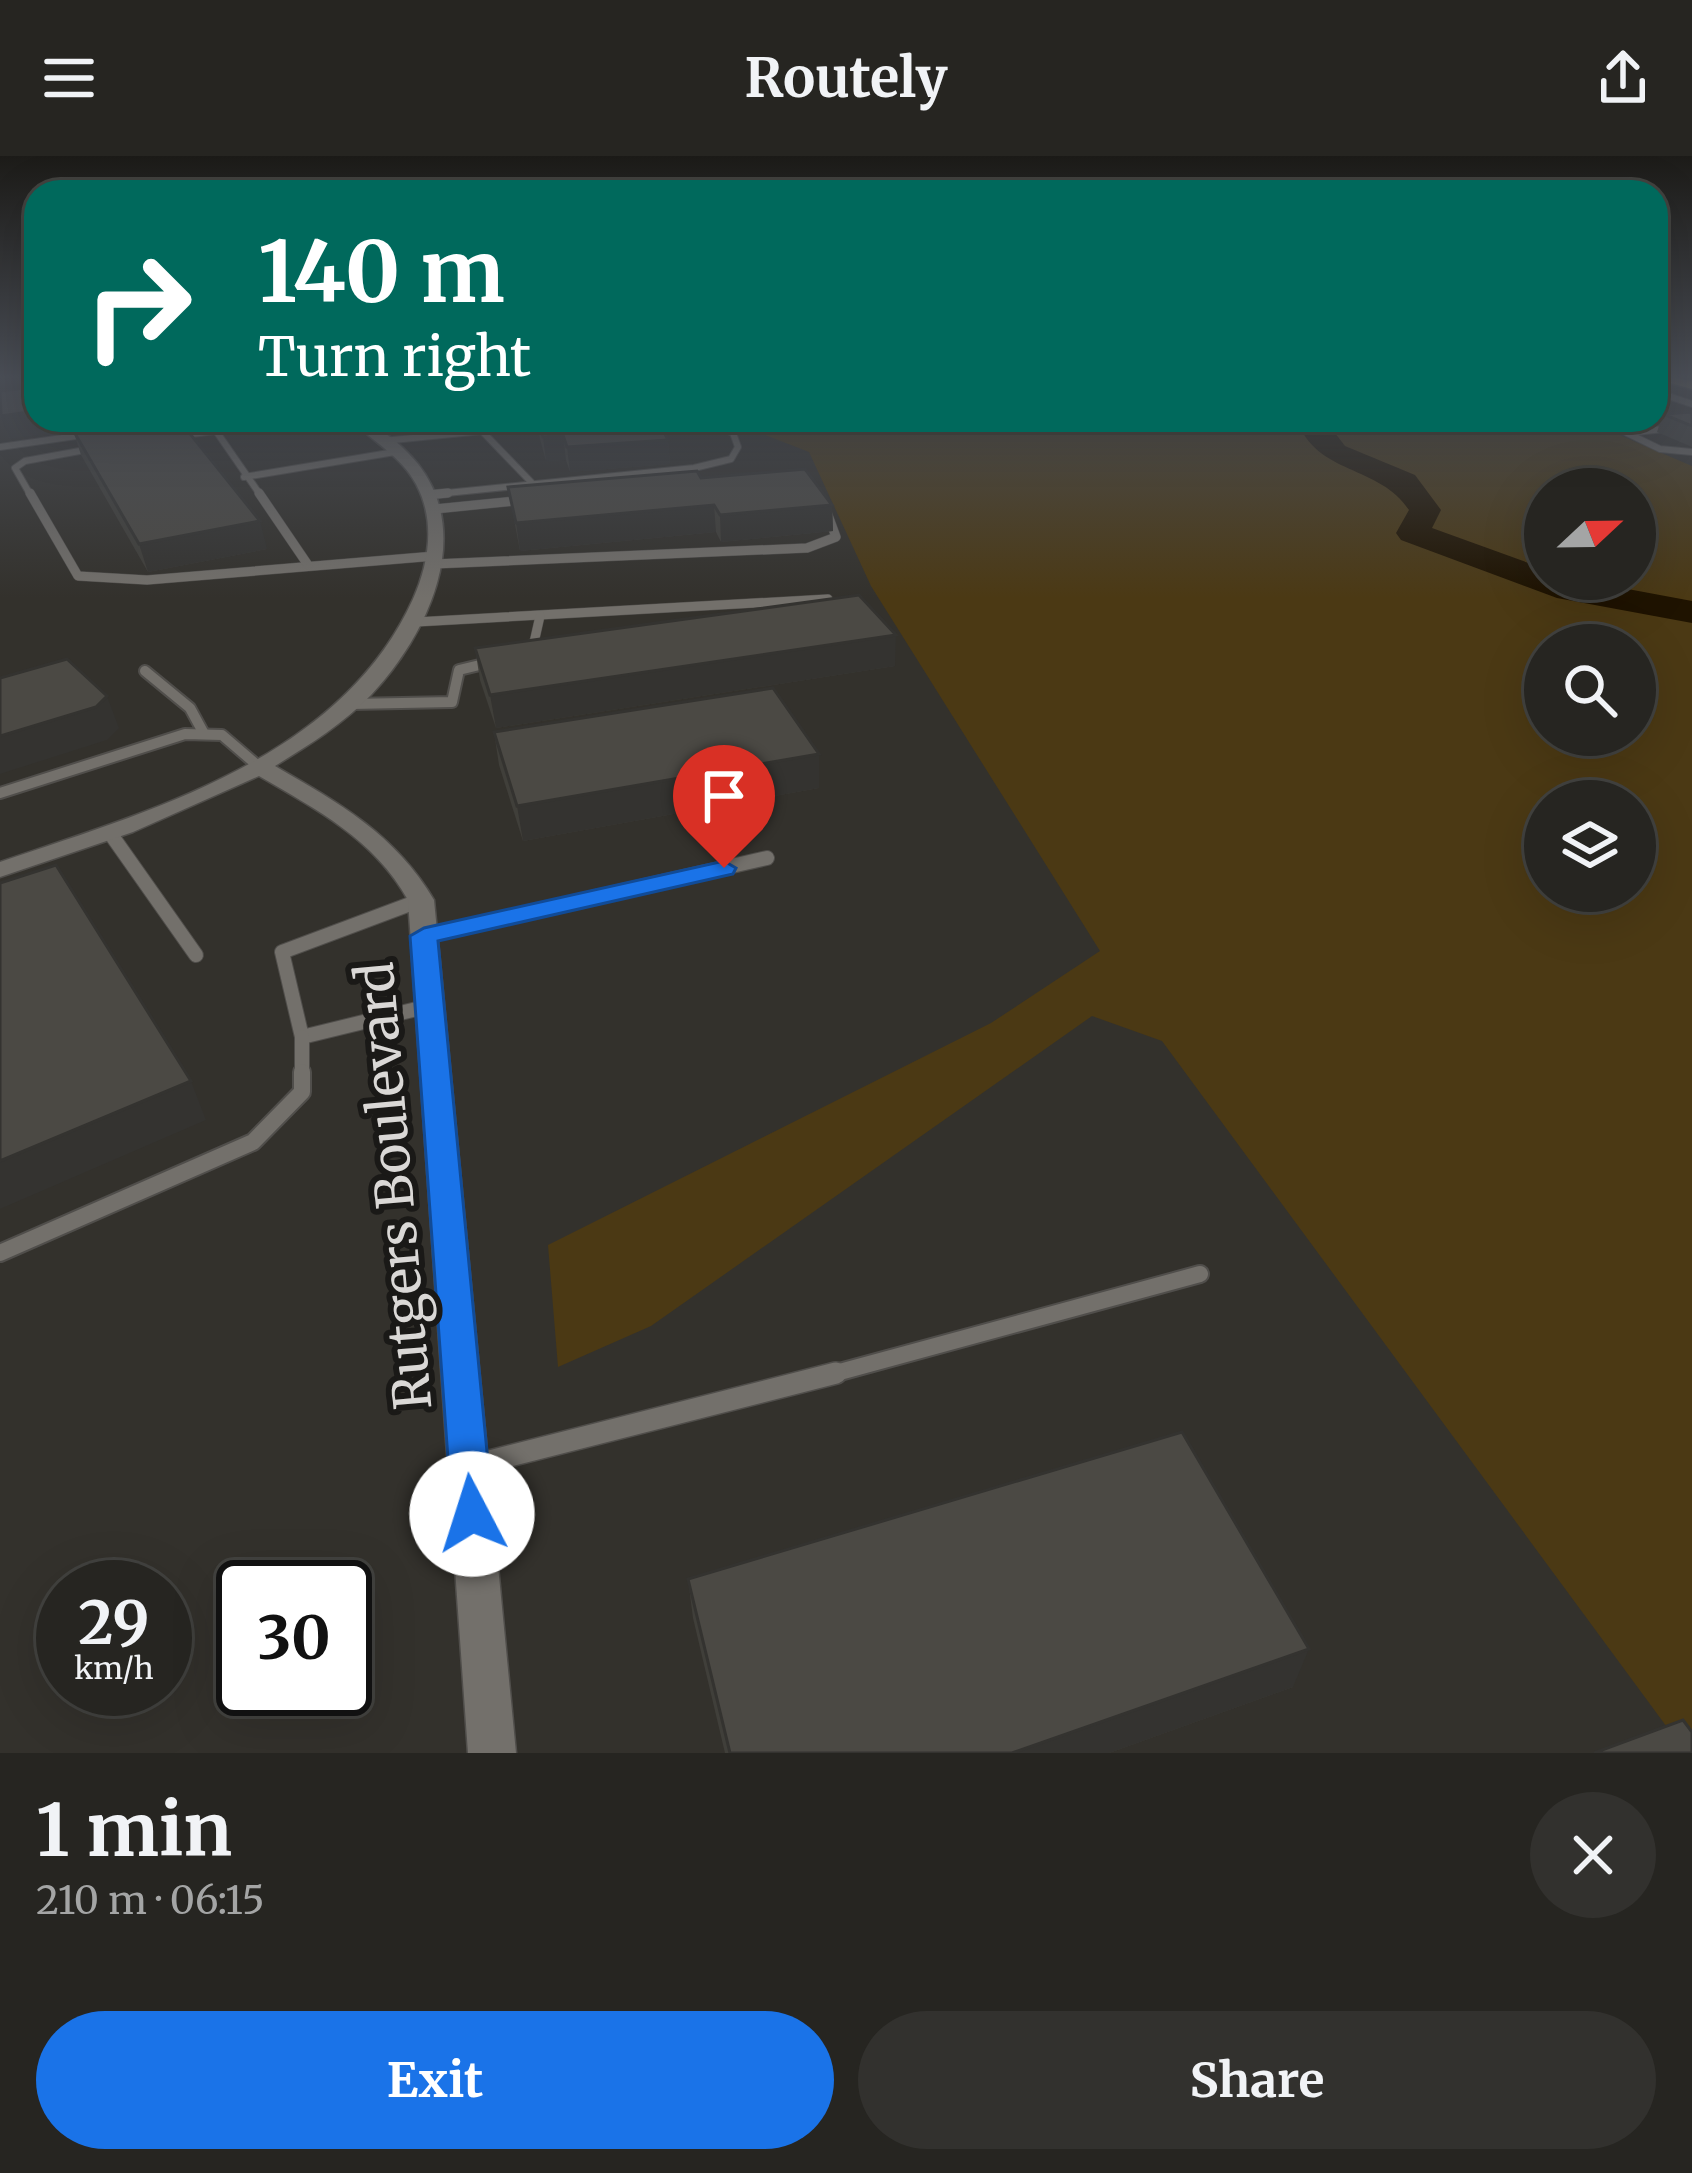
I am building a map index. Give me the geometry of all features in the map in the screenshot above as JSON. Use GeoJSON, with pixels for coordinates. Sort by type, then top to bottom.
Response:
{"type":"FeatureCollection","features":[{"type":"Feature","properties":{"kind":"street"},"geometry":{"type":"LineString","coordinates":[[0,870],[206,793],[306,738],[351,704],[401,650],[416,622],[434,560],[431,502],[413,468],[396,450]]}},
{"type":"Feature","properties":{"kind":"street","name":"Rutgers Boulevard"},"geometry":{"type":"LineString","coordinates":[[257,765],[374,836],[404,864],[421,900],[492,1753]]}},
{"type":"Feature","properties":{"kind":"lane"},"geometry":{"type":"LineString","coordinates":[[86,450],[25,461],[15,469],[78,576],[147,580],[308,565],[807,548],[836,537],[830,512],[815,498]]}},
{"type":"Feature","properties":{"kind":"lane"},"geometry":{"type":"LineString","coordinates":[[227,450],[308,565]]}},
{"type":"Feature","properties":{"kind":"lane"},"geometry":{"type":"LineString","coordinates":[[244,477],[343,450]]}},
{"type":"Feature","properties":{"kind":"lane"},"geometry":{"type":"LineString","coordinates":[[500,450],[532,483]]}},
{"type":"Feature","properties":{"kind":"lane"},"geometry":{"type":"LineString","coordinates":[[431,502],[532,483],[694,468],[731,459],[737,450]]}},
{"type":"Feature","properties":{"kind":"lane"},"geometry":{"type":"LineString","coordinates":[[431,502],[526,499]]}},
{"type":"Feature","properties":{"kind":"lane"},"geometry":{"type":"LineString","coordinates":[[416,622],[828,599]]}},
{"type":"Feature","properties":{"kind":"lane"},"geometry":{"type":"LineString","coordinates":[[351,704],[452,702],[459,670],[526,656],[533,649],[540,616]]}},
{"type":"Feature","properties":{"kind":"lane"},"geometry":{"type":"LineString","coordinates":[[145,670],[190,708],[203,732]]}},
{"type":"Feature","properties":{"kind":"lane"},"geometry":{"type":"LineString","coordinates":[[0,793],[203,732],[222,735],[257,765]]}},
{"type":"Feature","properties":{"kind":"lane"},"geometry":{"type":"LineString","coordinates":[[109,832],[196,956]]}},
{"type":"Feature","properties":{"kind":"lane"},"geometry":{"type":"LineString","coordinates":[[424,936],[767,858]]}},
{"type":"Feature","properties":{"kind":"lane"},"geometry":{"type":"LineString","coordinates":[[0,1253],[253,1142],[302,1092],[302,1037],[282,952],[421,900]]}},
{"type":"Feature","properties":{"kind":"lane"},"geometry":{"type":"LineString","coordinates":[[302,1037],[431,1006]]}},
{"type":"Feature","properties":{"kind":"lane"},"geometry":{"type":"LineString","coordinates":[[469,1466],[589,1440],[1200,1274]]}},
{"type":"Feature","properties":{"kind":"shaded area"},"geometry":{"type":"Polygon","coordinates":[[[803,450],[1653,450],[1692,466],[1692,1753],[1686,1753],[1162,1041],[1092,1016],[651,1326],[558,1367],[548,1245],[991,1023],[1100,951],[871,586],[809,452],[803,450]]]}},
{"type":"Feature","properties":{"kind":"building"},"geometry":{"type":"Polygon","coordinates":[[[84,450],[203,450],[260,521],[139,544],[84,450]]]}},
{"type":"Feature","properties":{"kind":"building"},"geometry":{"type":"Polygon","coordinates":[[[805,469],[832,505],[720,515],[714,505],[516,523],[508,487],[697,471],[701,478],[805,469]]]}},
{"type":"Feature","properties":{"kind":"building"},"geometry":{"type":"Polygon","coordinates":[[[859,595],[896,635],[490,695],[475,648],[859,595]]]}},
{"type":"Feature","properties":{"kind":"building"},"geometry":{"type":"Polygon","coordinates":[[[67,659],[107,696],[96,707],[0,736],[0,678],[67,659]]]}},
{"type":"Feature","properties":{"kind":"building"},"geometry":{"type":"Polygon","coordinates":[[[773,688],[819,754],[517,806],[494,732],[773,688]]]}},
{"type":"Feature","properties":{"kind":"building"},"geometry":{"type":"Polygon","coordinates":[[[56,865],[191,1081],[0,1161],[0,883],[56,865]]]}},
{"type":"Feature","properties":{"kind":"building"},"geometry":{"type":"Polygon","coordinates":[[[1182,1432],[1309,1649],[1012,1753],[730,1753],[688,1579],[1182,1432]]]}},
{"type":"Feature","properties":{"kind":"building"},"geometry":{"type":"Polygon","coordinates":[[[1683,1720],[1692,1732],[1692,1753],[1594,1753],[1683,1720]]]}},
{"type":"Feature","properties":{"kind":"waterway"},"geometry":{"type":"LineString","coordinates":[[1332,450],[1407,485],[1425,510],[1413,533],[1570,590],[1692,612]]}},
{"type":"Feature","properties":{"kind":"route"},"geometry":{"type":"LineString","coordinates":[[472,1514],[424,936],[724,868]]}}]}
